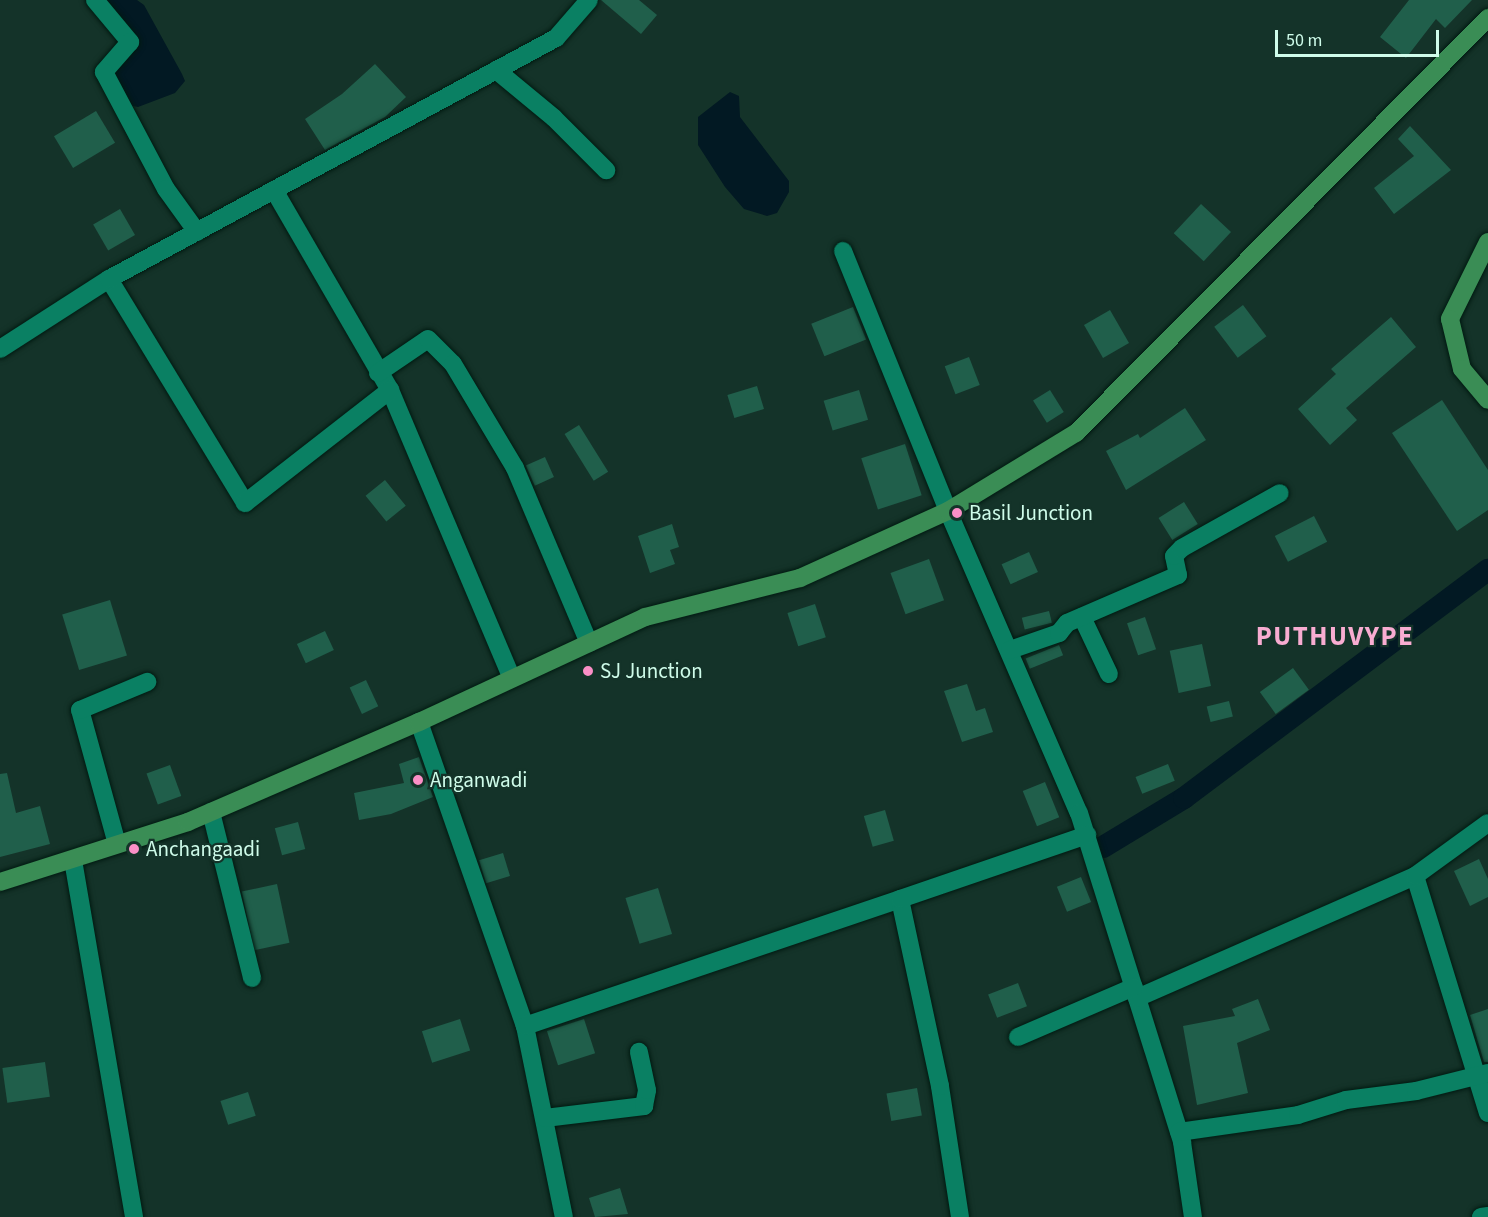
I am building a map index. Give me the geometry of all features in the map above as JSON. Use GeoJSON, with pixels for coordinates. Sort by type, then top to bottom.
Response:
{"type":"FeatureCollection","features":[{"type":"Feature","properties":{"kind":"main road"},"geometry":{"type":"LineString","coordinates":[[0,882],[73,860],[211,812],[419,722],[511,677],[645,617],[800,578],[948,511],[1076,433],[1488,18]]}},
{"type":"Feature","properties":{"kind":"main road"},"geometry":{"type":"LineString","coordinates":[[1488,242],[1450,319],[1462,369],[1488,400]]}},
{"type":"Feature","properties":{"kind":"street"},"geometry":{"type":"LineString","coordinates":[[95,0],[130,42],[104,72],[166,189],[197,232]]}},
{"type":"Feature","properties":{"kind":"street"},"geometry":{"type":"LineString","coordinates":[[0,349],[109,279],[556,38],[589,0]]}},
{"type":"Feature","properties":{"kind":"street"},"geometry":{"type":"LineString","coordinates":[[496,70],[554,118],[606,170]]}},
{"type":"Feature","properties":{"kind":"street"},"geometry":{"type":"LineString","coordinates":[[274,190],[378,373],[390,390],[511,677]]}},
{"type":"Feature","properties":{"kind":"street"},"geometry":{"type":"LineString","coordinates":[[843,251],[948,511],[1010,650],[1087,835],[1179,1132],[1193,1217]]}},
{"type":"Feature","properties":{"kind":"street"},"geometry":{"type":"LineString","coordinates":[[109,279],[245,503],[390,390]]}},
{"type":"Feature","properties":{"kind":"street"},"geometry":{"type":"LineString","coordinates":[[378,373],[428,339],[453,364],[515,468],[589,643]]}},
{"type":"Feature","properties":{"kind":"street"},"geometry":{"type":"LineString","coordinates":[[1010,650],[1059,633],[1067,622],[1178,574],[1174,556],[1182,548],[1280,493]]}},
{"type":"Feature","properties":{"kind":"street"},"geometry":{"type":"LineString","coordinates":[[1082,617],[1109,674]]}},
{"type":"Feature","properties":{"kind":"street"},"geometry":{"type":"LineString","coordinates":[[117,844],[80,710],[147,682]]}},
{"type":"Feature","properties":{"kind":"street"},"geometry":{"type":"LineString","coordinates":[[419,722],[525,1026],[564,1217]]}},
{"type":"Feature","properties":{"kind":"street"},"geometry":{"type":"LineString","coordinates":[[211,812],[252,978]]}},
{"type":"Feature","properties":{"kind":"street"},"geometry":{"type":"LineString","coordinates":[[1017,1037],[1136,993],[1415,876],[1488,823]]}},
{"type":"Feature","properties":{"kind":"street"},"geometry":{"type":"LineString","coordinates":[[525,1026],[1087,835]]}},
{"type":"Feature","properties":{"kind":"street"},"geometry":{"type":"LineString","coordinates":[[73,860],[134,1217]]}},
{"type":"Feature","properties":{"kind":"street"},"geometry":{"type":"LineString","coordinates":[[1415,876],[1482,1075],[1488,1113]]}},
{"type":"Feature","properties":{"kind":"street"},"geometry":{"type":"LineString","coordinates":[[900,899],[940,1086],[960,1217]]}},
{"type":"Feature","properties":{"kind":"street"},"geometry":{"type":"LineString","coordinates":[[545,1118],[644,1106],[646,1090],[639,1052]]}},
{"type":"Feature","properties":{"kind":"street"},"geometry":{"type":"LineString","coordinates":[[1179,1132],[1298,1115],[1346,1100],[1416,1091],[1482,1075]]}},
{"type":"Feature","properties":{"kind":"street"},"geometry":{"type":"LineString","coordinates":[[1481,1217],[1488,1216]]}},
{"type":"Feature","properties":{"kind":"water"},"geometry":{"type":"Polygon","coordinates":[[[104,0],[137,0],[144,5],[185,81],[175,93],[138,107],[128,105],[112,73],[127,53],[104,0]]]}},
{"type":"Feature","properties":{"kind":"water"},"geometry":{"type":"Polygon","coordinates":[[[730,92],[739,96],[740,117],[789,181],[789,192],[777,213],[767,216],[744,209],[725,187],[698,145],[698,117],[730,92]]]}},
{"type":"Feature","properties":{"kind":"building"},"geometry":{"type":"Polygon","coordinates":[[[601,0],[639,0],[657,15],[641,34],[601,0]]]}},
{"type":"Feature","properties":{"kind":"building"},"geometry":{"type":"Polygon","coordinates":[[[1409,0],[1472,0],[1445,28],[1436,19],[1406,58],[1380,37],[1409,0]]]}},
{"type":"Feature","properties":{"kind":"building"},"geometry":{"type":"Polygon","coordinates":[[[375,64],[406,97],[385,117],[325,150],[305,119],[342,94],[375,64]]]}},
{"type":"Feature","properties":{"kind":"building"},"geometry":{"type":"Polygon","coordinates":[[[96,111],[115,143],[73,168],[54,136],[96,111]]]}},
{"type":"Feature","properties":{"kind":"building"},"geometry":{"type":"Polygon","coordinates":[[[1410,126],[1451,170],[1394,214],[1374,188],[1414,156],[1398,139],[1410,126]]]}},
{"type":"Feature","properties":{"kind":"building"},"geometry":{"type":"Polygon","coordinates":[[[1201,204],[1231,232],[1204,261],[1174,233],[1201,204]]]}},
{"type":"Feature","properties":{"kind":"building"},"geometry":{"type":"Polygon","coordinates":[[[120,209],[135,235],[108,250],[93,224],[120,209]]]}},
{"type":"Feature","properties":{"kind":"building"},"geometry":{"type":"Polygon","coordinates":[[[1243,305],[1266,336],[1238,358],[1214,327],[1243,305]]]}},
{"type":"Feature","properties":{"kind":"building"},"geometry":{"type":"Polygon","coordinates":[[[853,307],[866,339],[824,356],[811,324],[853,307]]]}},
{"type":"Feature","properties":{"kind":"building"},"geometry":{"type":"Polygon","coordinates":[[[1110,310],[1129,343],[1103,358],[1084,325],[1110,310]]]}},
{"type":"Feature","properties":{"kind":"building"},"geometry":{"type":"Polygon","coordinates":[[[1391,317],[1416,347],[1346,408],[1357,420],[1330,445],[1298,409],[1336,374],[1331,369],[1391,317]]]}},
{"type":"Feature","properties":{"kind":"building"},"geometry":{"type":"Polygon","coordinates":[[[969,357],[980,385],[955,394],[945,366],[969,357]]]}},
{"type":"Feature","properties":{"kind":"building"},"geometry":{"type":"Polygon","coordinates":[[[757,386],[764,409],[734,418],[727,395],[757,386]]]}},
{"type":"Feature","properties":{"kind":"building"},"geometry":{"type":"Polygon","coordinates":[[[859,390],[868,420],[833,430],[824,401],[859,390]]]}},
{"type":"Feature","properties":{"kind":"building"},"geometry":{"type":"Polygon","coordinates":[[[1050,390],[1064,412],[1047,423],[1033,401],[1050,390]]]}},
{"type":"Feature","properties":{"kind":"building"},"geometry":{"type":"Polygon","coordinates":[[[1442,400],[1488,470],[1488,510],[1457,531],[1392,433],[1442,400]]]}},
{"type":"Feature","properties":{"kind":"building"},"geometry":{"type":"Polygon","coordinates":[[[1185,408],[1206,440],[1126,490],[1106,451],[1138,434],[1140,438],[1185,408]]]}},
{"type":"Feature","properties":{"kind":"building"},"geometry":{"type":"Polygon","coordinates":[[[579,425],[608,472],[594,481],[565,434],[579,425]]]}},
{"type":"Feature","properties":{"kind":"building"},"geometry":{"type":"Polygon","coordinates":[[[905,444],[922,495],[878,510],[861,458],[905,444]]]}},
{"type":"Feature","properties":{"kind":"building"},"geometry":{"type":"Polygon","coordinates":[[[545,457],[554,477],[535,486],[526,466],[545,457]]]}},
{"type":"Feature","properties":{"kind":"building"},"geometry":{"type":"Polygon","coordinates":[[[385,480],[406,506],[386,521],[366,496],[385,480]]]}},
{"type":"Feature","properties":{"kind":"building"},"geometry":{"type":"Polygon","coordinates":[[[1184,502],[1198,524],[1172,540],[1159,518],[1184,502]]]}},
{"type":"Feature","properties":{"kind":"building"},"geometry":{"type":"Polygon","coordinates":[[[1314,516],[1327,542],[1288,562],[1275,536],[1314,516]]]}},
{"type":"Feature","properties":{"kind":"building"},"geometry":{"type":"Polygon","coordinates":[[[672,524],[679,547],[670,550],[675,564],[650,573],[638,536],[672,524]]]}},
{"type":"Feature","properties":{"kind":"building"},"geometry":{"type":"Polygon","coordinates":[[[1029,552],[1038,572],[1011,584],[1002,564],[1029,552]]]}},
{"type":"Feature","properties":{"kind":"building"},"geometry":{"type":"Polygon","coordinates":[[[929,559],[944,600],[906,614],[890,573],[929,559]]]}},
{"type":"Feature","properties":{"kind":"building"},"geometry":{"type":"Polygon","coordinates":[[[110,600],[127,655],[79,670],[62,615],[110,600]]]}},
{"type":"Feature","properties":{"kind":"building"},"geometry":{"type":"Polygon","coordinates":[[[815,604],[826,637],[798,646],[787,613],[815,604]]]}},
{"type":"Feature","properties":{"kind":"building"},"geometry":{"type":"Polygon","coordinates":[[[1049,611],[1052,623],[1025,629],[1022,618],[1049,611]]]}},
{"type":"Feature","properties":{"kind":"building"},"geometry":{"type":"Polygon","coordinates":[[[1145,617],[1156,649],[1138,655],[1127,623],[1145,617]]]}},
{"type":"Feature","properties":{"kind":"building"},"geometry":{"type":"Polygon","coordinates":[[[325,631],[334,650],[306,663],[297,644],[325,631]]]}},
{"type":"Feature","properties":{"kind":"building"},"geometry":{"type":"Polygon","coordinates":[[[1202,644],[1211,686],[1179,693],[1170,651],[1202,644]]]}},
{"type":"Feature","properties":{"kind":"building"},"geometry":{"type":"Polygon","coordinates":[[[1059,645],[1063,655],[1030,669],[1026,658],[1059,645]]]}},
{"type":"Feature","properties":{"kind":"building"},"geometry":{"type":"Polygon","coordinates":[[[1293,668],[1309,690],[1276,714],[1260,692],[1293,668]]]}},
{"type":"Feature","properties":{"kind":"building"},"geometry":{"type":"Polygon","coordinates":[[[366,680],[378,706],[362,714],[350,688],[366,680]]]}},
{"type":"Feature","properties":{"kind":"building"},"geometry":{"type":"Polygon","coordinates":[[[967,684],[976,711],[985,708],[993,732],[962,742],[944,691],[967,684]]]}},
{"type":"Feature","properties":{"kind":"building"},"geometry":{"type":"Polygon","coordinates":[[[1229,701],[1233,717],[1211,722],[1207,707],[1229,701]]]}},
{"type":"Feature","properties":{"kind":"building"},"geometry":{"type":"Polygon","coordinates":[[[419,757],[433,797],[391,814],[359,820],[354,793],[404,783],[399,764],[419,757]]]}},
{"type":"Feature","properties":{"kind":"building"},"geometry":{"type":"Polygon","coordinates":[[[1168,764],[1175,781],[1142,794],[1136,777],[1168,764]]]}},
{"type":"Feature","properties":{"kind":"building"},"geometry":{"type":"Polygon","coordinates":[[[170,765],[181,796],[158,805],[147,774],[170,765]]]}},
{"type":"Feature","properties":{"kind":"building"},"geometry":{"type":"Polygon","coordinates":[[[7,773],[16,813],[40,806],[50,844],[0,857],[0,774],[7,773]]]}},
{"type":"Feature","properties":{"kind":"building"},"geometry":{"type":"Polygon","coordinates":[[[1045,782],[1059,817],[1037,826],[1023,791],[1045,782]]]}},
{"type":"Feature","properties":{"kind":"building"},"geometry":{"type":"Polygon","coordinates":[[[885,810],[894,841],[873,847],[864,816],[885,810]]]}},
{"type":"Feature","properties":{"kind":"building"},"geometry":{"type":"Polygon","coordinates":[[[298,822],[305,849],[282,855],[275,828],[298,822]]]}},
{"type":"Feature","properties":{"kind":"building"},"geometry":{"type":"Polygon","coordinates":[[[503,853],[510,876],[486,883],[479,860],[503,853]]]}},
{"type":"Feature","properties":{"kind":"building"},"geometry":{"type":"Polygon","coordinates":[[[1479,859],[1488,879],[1488,897],[1470,906],[1454,871],[1479,859]]]}},
{"type":"Feature","properties":{"kind":"building"},"geometry":{"type":"Polygon","coordinates":[[[1081,877],[1091,902],[1067,912],[1057,887],[1081,877]]]}},
{"type":"Feature","properties":{"kind":"building"},"geometry":{"type":"Polygon","coordinates":[[[277,884],[289,943],[254,950],[242,891],[277,884]]]}},
{"type":"Feature","properties":{"kind":"building"},"geometry":{"type":"Polygon","coordinates":[[[658,888],[672,934],[640,944],[625,898],[658,888]]]}},
{"type":"Feature","properties":{"kind":"building"},"geometry":{"type":"Polygon","coordinates":[[[1018,983],[1027,1006],[997,1018],[988,994],[1018,983]]]}},
{"type":"Feature","properties":{"kind":"building"},"geometry":{"type":"Polygon","coordinates":[[[1258,999],[1270,1030],[1237,1043],[1248,1093],[1197,1105],[1183,1026],[1235,1016],[1232,1009],[1258,999]]]}},
{"type":"Feature","properties":{"kind":"building"},"geometry":{"type":"Polygon","coordinates":[[[1488,1009],[1488,1062],[1484,1062],[1470,1015],[1488,1009]]]}},
{"type":"Feature","properties":{"kind":"building"},"geometry":{"type":"Polygon","coordinates":[[[460,1019],[470,1050],[432,1063],[422,1031],[460,1019]]]}},
{"type":"Feature","properties":{"kind":"building"},"geometry":{"type":"Polygon","coordinates":[[[584,1019],[595,1053],[558,1065],[547,1031],[584,1019]]]}},
{"type":"Feature","properties":{"kind":"building"},"geometry":{"type":"Polygon","coordinates":[[[45,1062],[50,1097],[7,1103],[2,1068],[45,1062]]]}},
{"type":"Feature","properties":{"kind":"building"},"geometry":{"type":"Polygon","coordinates":[[[917,1088],[922,1116],[891,1121],[886,1093],[917,1088]]]}},
{"type":"Feature","properties":{"kind":"building"},"geometry":{"type":"Polygon","coordinates":[[[248,1092],[256,1116],[228,1125],[220,1101],[248,1092]]]}},
{"type":"Feature","properties":{"kind":"building"},"geometry":{"type":"Polygon","coordinates":[[[620,1188],[628,1214],[595,1217],[589,1198],[620,1188]]]}},
{"type":"Feature","properties":{"kind":"waterway"},"geometry":{"type":"LineString","coordinates":[[1103,847],[1184,798],[1488,570]]}},
{"type":"Feature","properties":{"kind":"place","name":"Basil Junction"},"geometry":{"type":"Point","coordinates":[957,513]}},
{"type":"Feature","properties":{"kind":"place","name":"SJ Junction"},"geometry":{"type":"Point","coordinates":[588,671]}},
{"type":"Feature","properties":{"kind":"place","name":"Anganwadi"},"geometry":{"type":"Point","coordinates":[418,780]}},
{"type":"Feature","properties":{"kind":"place","name":"Anchangaadi"},"geometry":{"type":"Point","coordinates":[134,849]}},
{"type":"Feature","properties":{"kind":"district","name":"PUTHUVYPE"},"geometry":{"type":"Point","coordinates":[1335,637]}}]}
